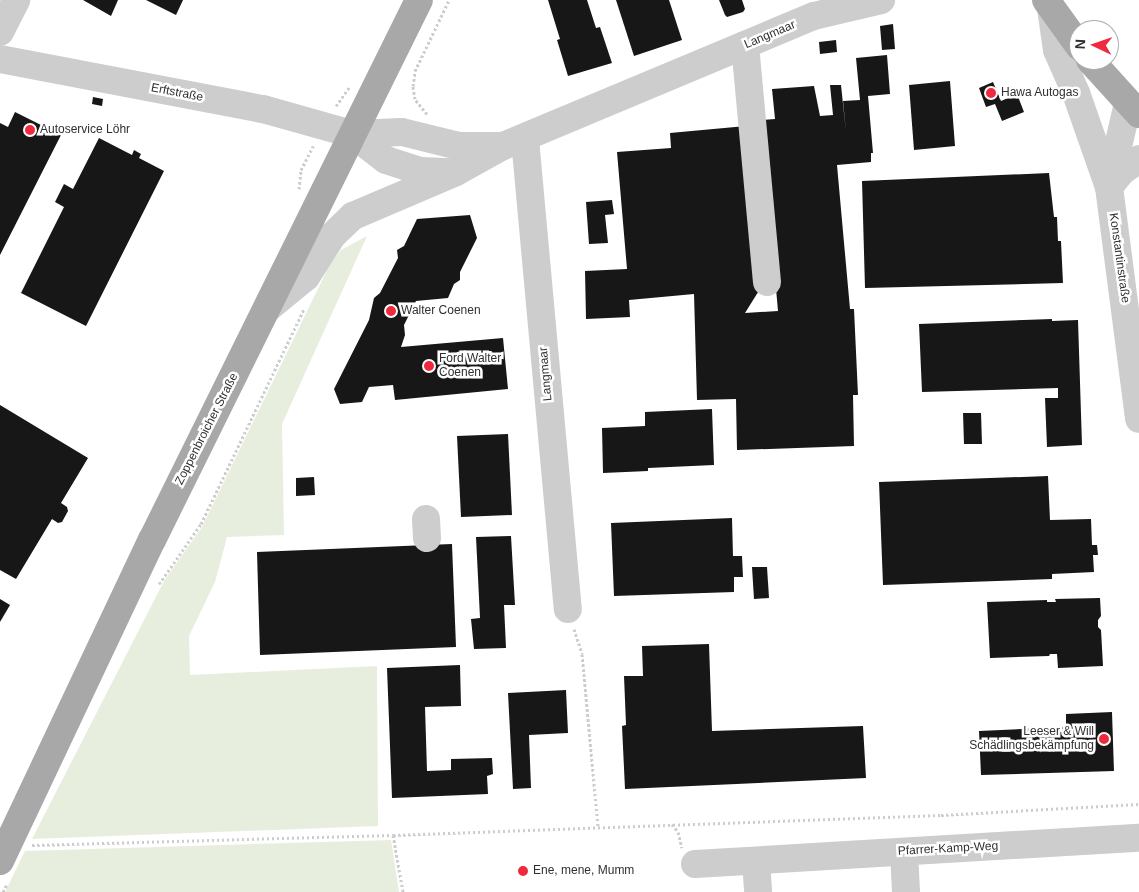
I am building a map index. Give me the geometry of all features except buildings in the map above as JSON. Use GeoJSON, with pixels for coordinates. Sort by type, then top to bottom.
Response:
{"type":"FeatureCollection","features":[{"type":"Feature","properties":{"kind":"main road","name":"Zoppenbroicher Straße"},"geometry":{"type":"LineString","coordinates":[[6,860],[152,540],[420,0]]}},
{"type":"Feature","properties":{"kind":"main road"},"geometry":{"type":"LineString","coordinates":[[1048,4],[1069,32]]}},
{"type":"Feature","properties":{"kind":"main road"},"geometry":{"type":"LineString","coordinates":[[1099,70],[1133,108]]}},
{"type":"Feature","properties":{"kind":"street"},"geometry":{"type":"LineString","coordinates":[[0,32],[16,0]]}},
{"type":"Feature","properties":{"kind":"street","name":"Langmaar"},"geometry":{"type":"LineString","coordinates":[[267,309],[306,277],[332,236],[353,216],[456,172],[514,143],[814,16],[881,0]]}},
{"type":"Feature","properties":{"kind":"street","name":"Konstantinstraße"},"geometry":{"type":"LineString","coordinates":[[1048,4],[1057,50],[1076,93],[1109,187],[1139,419]]}},
{"type":"Feature","properties":{"kind":"street"},"geometry":{"type":"LineString","coordinates":[[745,45],[767,282]]}},
{"type":"Feature","properties":{"kind":"street","name":"Erftstraße"},"geometry":{"type":"LineString","coordinates":[[1,61],[263,109],[352,134]]}},
{"type":"Feature","properties":{"kind":"street","name":"Konstantinstraße"},"geometry":{"type":"LineString","coordinates":[[1109,187],[1133,108]]}},
{"type":"Feature","properties":{"kind":"street","name":"Langmaar"},"geometry":{"type":"LineString","coordinates":[[352,134],[402,132],[459,146],[514,143]]}},
{"type":"Feature","properties":{"kind":"street"},"geometry":{"type":"LineString","coordinates":[[352,134],[386,160],[420,171],[456,172]]}},
{"type":"Feature","properties":{"kind":"street","name":"Langmaar"},"geometry":{"type":"LineString","coordinates":[[514,143],[568,610]]}},
{"type":"Feature","properties":{"kind":"street"},"geometry":{"type":"LineString","coordinates":[[1109,187],[1122,171],[1139,160]]}},
{"type":"Feature","properties":{"kind":"street","name":"Pfarrer-Kamp-Weg"},"geometry":{"type":"LineString","coordinates":[[695,864],[1139,838]]}},
{"type":"Feature","properties":{"kind":"street"},"geometry":{"type":"LineString","coordinates":[[904,852],[906,892]]}},
{"type":"Feature","properties":{"kind":"street"},"geometry":{"type":"LineString","coordinates":[[756,861],[758,892]]}},
{"type":"Feature","properties":{"kind":"path"},"geometry":{"type":"LineString","coordinates":[[430,138],[437,120],[425,113],[415,99],[413,86],[415,71],[449,0]]}},
{"type":"Feature","properties":{"kind":"path"},"geometry":{"type":"LineString","coordinates":[[154,592],[202,524],[306,307]]}},
{"type":"Feature","properties":{"kind":"path"},"geometry":{"type":"LineString","coordinates":[[568,610],[582,654],[598,826]]}},
{"type":"Feature","properties":{"kind":"path"},"geometry":{"type":"LineString","coordinates":[[3,892],[6,860],[393,835],[941,814],[1139,804]]}},
{"type":"Feature","properties":{"kind":"path"},"geometry":{"type":"LineString","coordinates":[[393,835],[403,892]]}},
{"type":"Feature","properties":{"kind":"green space"},"geometry":{"type":"Polygon","coordinates":[[[367,236],[282,424],[284,535],[227,537],[215,582],[189,636],[190,675],[377,666],[378,826],[32,839],[164,581],[202,527],[330,264],[341,250],[367,236]]]}},
{"type":"Feature","properties":{"kind":"green space"},"geometry":{"type":"Polygon","coordinates":[[[391,840],[399,892],[5,892],[25,851],[391,840]]]}},
{"type":"Feature","properties":{"kind":"place","name":"Hawa Autogas"},"geometry":{"type":"Point","coordinates":[991,93]}},
{"type":"Feature","properties":{"kind":"place","name":"Autoservice Löhr"},"geometry":{"type":"Point","coordinates":[30,130]}},
{"type":"Feature","properties":{"kind":"place","name":"Walter Coenen"},"geometry":{"type":"Point","coordinates":[391,311]}},
{"type":"Feature","properties":{"kind":"place","name":"Ford Walter Coenen"},"geometry":{"type":"Point","coordinates":[429,366]}},
{"type":"Feature","properties":{"kind":"place","name":"Leeser & Will Schädlingsbekämpfung"},"geometry":{"type":"Point","coordinates":[1104,739]}},
{"type":"Feature","properties":{"kind":"place","name":"Ene, mene, Mumm"},"geometry":{"type":"Point","coordinates":[523,871]}}]}
